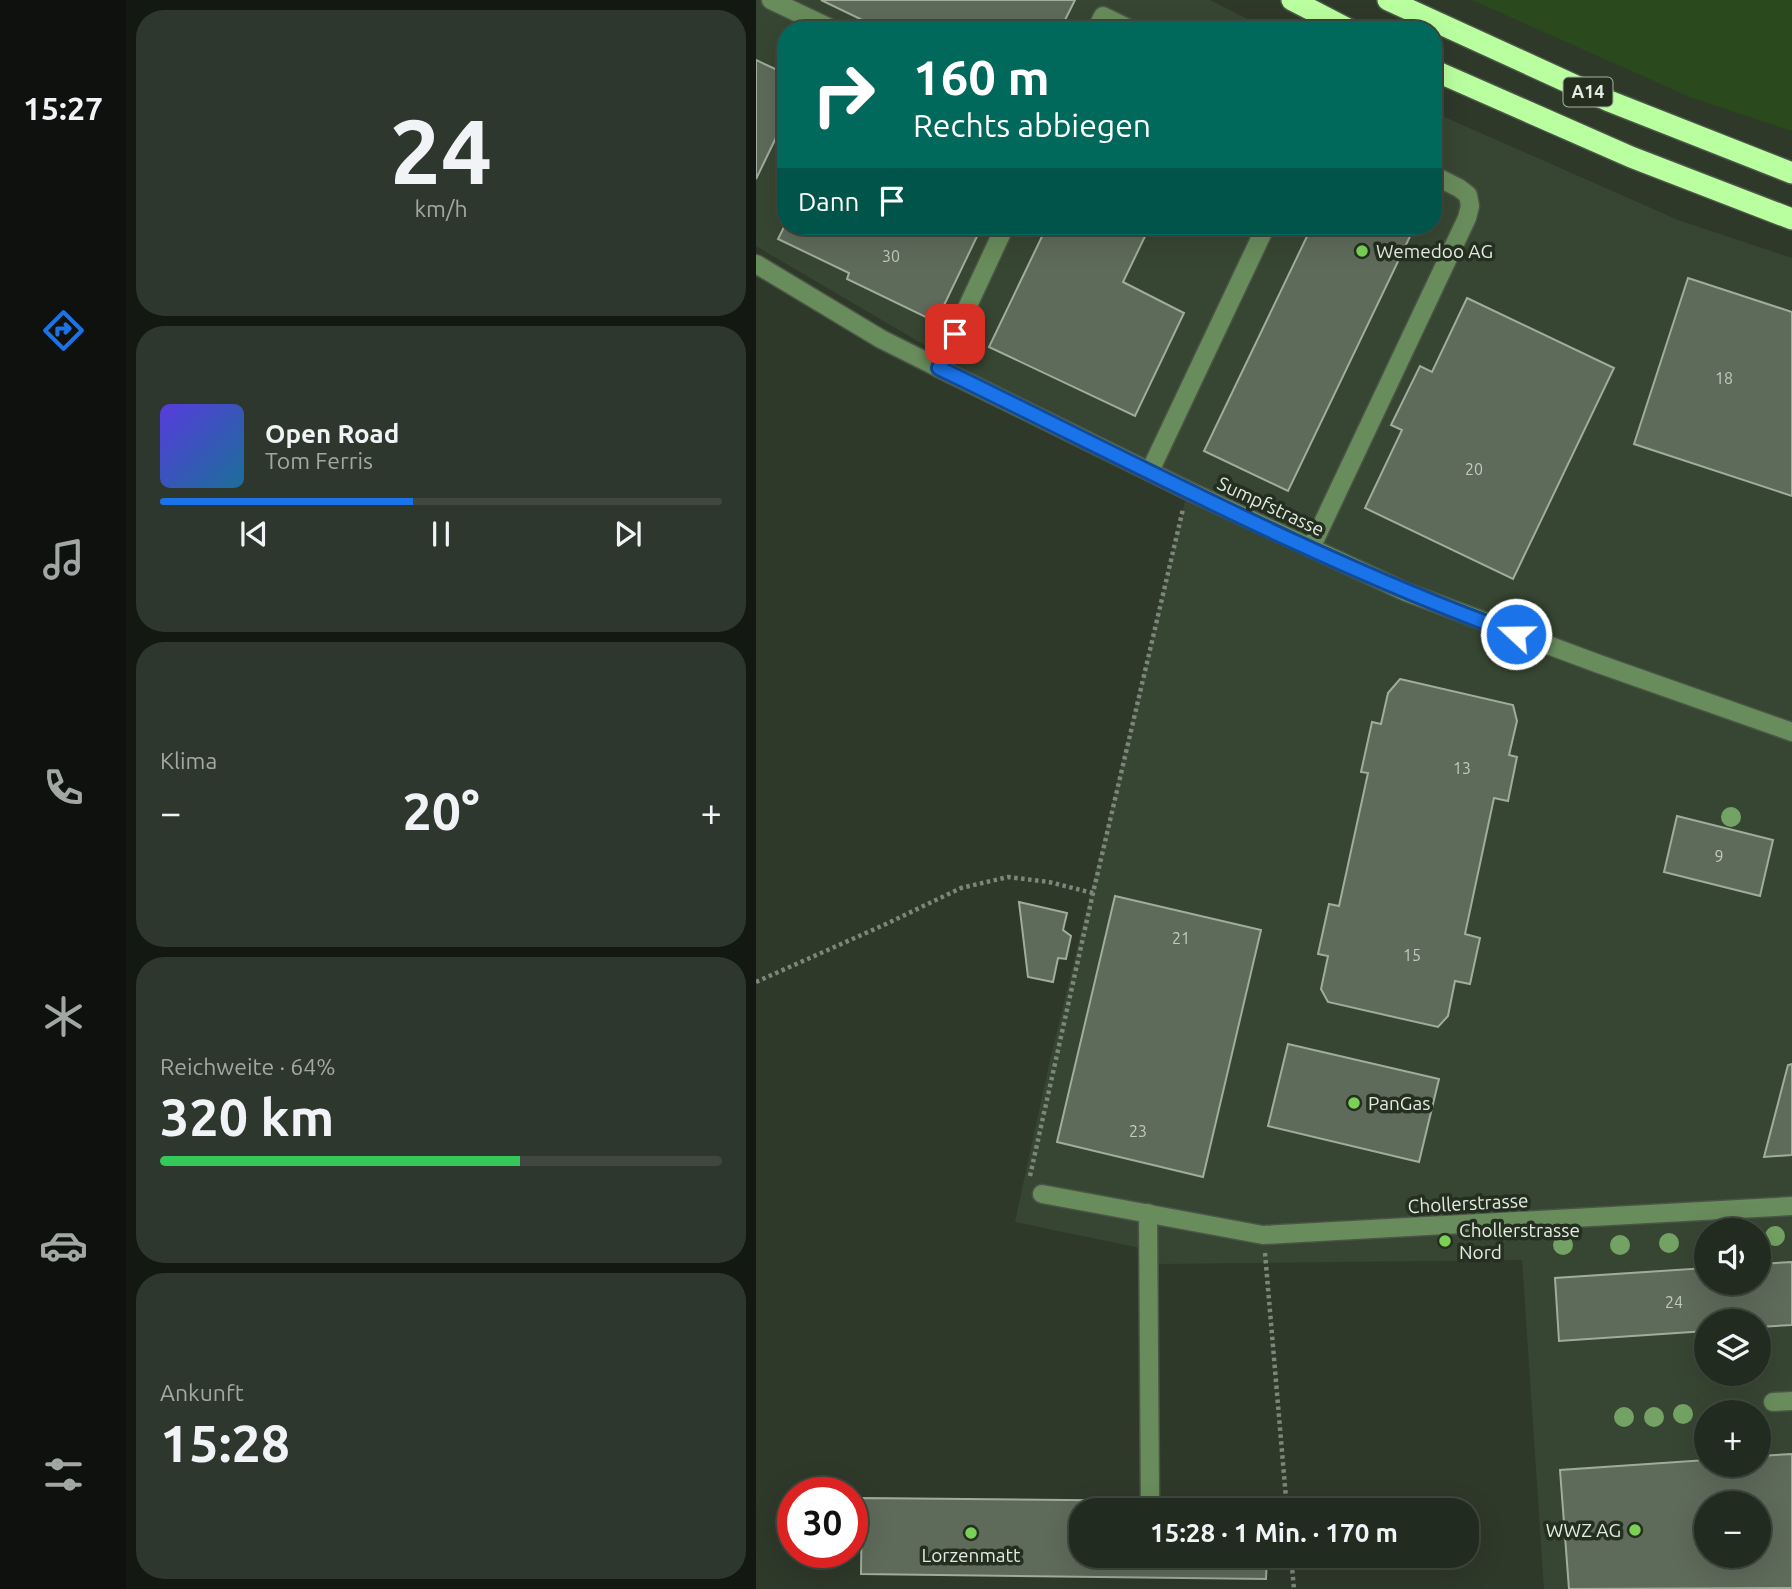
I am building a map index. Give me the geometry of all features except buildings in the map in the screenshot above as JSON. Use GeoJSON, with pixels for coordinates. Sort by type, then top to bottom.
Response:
{"type":"FeatureCollection","features":[{"type":"Feature","properties":{"kind":"highway"},"geometry":{"type":"LineString","coordinates":[[1292,0],[1333,21]]}},
{"type":"Feature","properties":{"kind":"highway","name":"A14"},"geometry":{"type":"LineString","coordinates":[[1388,0],[1434,21]]}},
{"type":"Feature","properties":{"kind":"highway","name":"A14"},"geometry":{"type":"LineString","coordinates":[[1442,25],[1609,101],[1792,173]]}},
{"type":"Feature","properties":{"kind":"highway","name":"A14"},"geometry":{"type":"LineString","coordinates":[[1442,74],[1631,157],[1792,219]]}},
{"type":"Feature","properties":{"kind":"street"},"geometry":{"type":"LineString","coordinates":[[771,0],[815,21]]}},
{"type":"Feature","properties":{"kind":"street"},"geometry":{"type":"LineString","coordinates":[[1311,548],[1467,218],[1470,206],[1468,195],[1442,180]]}},
{"type":"Feature","properties":{"kind":"street"},"geometry":{"type":"LineString","coordinates":[[939,368],[1001,235]]}},
{"type":"Feature","properties":{"kind":"street"},"geometry":{"type":"LineString","coordinates":[[1150,471],[1262,235]]}},
{"type":"Feature","properties":{"kind":"street","name":"Sumpfstrasse"},"geometry":{"type":"LineString","coordinates":[[756,264],[822,305],[939,368],[1187,490],[1406,592],[1501,629],[1792,732]]}},
{"type":"Feature","properties":{"kind":"street","name":"Chollerstrasse"},"geometry":{"type":"LineString","coordinates":[[1042,1194],[1263,1234],[1792,1206]]}},
{"type":"Feature","properties":{"kind":"street"},"geometry":{"type":"LineString","coordinates":[[1148,1213],[1150,1498]]}},
{"type":"Feature","properties":{"kind":"street"},"geometry":{"type":"LineString","coordinates":[[1773,1402],[1792,1401]]}},
{"type":"Feature","properties":{"kind":"path"},"geometry":{"type":"LineString","coordinates":[[1042,1194],[1028,1185],[1187,490]]}},
{"type":"Feature","properties":{"kind":"path"},"geometry":{"type":"LineString","coordinates":[[756,982],[886,925],[961,888],[1008,877],[1093,893]]}},
{"type":"Feature","properties":{"kind":"path"},"geometry":{"type":"LineString","coordinates":[[1263,1234],[1286,1498]]}},
{"type":"Feature","properties":{"kind":"path"},"geometry":{"type":"LineString","coordinates":[[1292,1568],[1294,1589]]}},
{"type":"Feature","properties":{"kind":"shaded area"},"geometry":{"type":"Polygon","coordinates":[[[756,0],[1210,0],[1251,21],[777,21],[777,235],[1442,235],[1442,116],[1678,220],[1792,258],[1792,1589],[1544,1589],[1522,1260],[1156,1264],[1155,1251],[1015,1222],[1048,1069],[1187,493],[1183,497],[756,246],[756,0]]]}},
{"type":"Feature","properties":{"kind":"green space"},"geometry":{"type":"Polygon","coordinates":[[[1472,0],[1792,0],[1792,131],[1690,97],[1472,0]]]}},
{"type":"Feature","properties":{"kind":"place","name":"Wemedoo AG"},"geometry":{"type":"Point","coordinates":[1362,251]}},
{"type":"Feature","properties":{"kind":"place","name":"PanGas"},"geometry":{"type":"Point","coordinates":[1354,1103]}},
{"type":"Feature","properties":{"kind":"place","name":"Chollerstrasse Nord"},"geometry":{"type":"Point","coordinates":[1445,1241]}},
{"type":"Feature","properties":{"kind":"place","name":"WWZ AG"},"geometry":{"type":"Point","coordinates":[1635,1530]}},
{"type":"Feature","properties":{"kind":"place","name":"Lorzenmatt"},"geometry":{"type":"Point","coordinates":[971,1533]}},
{"type":"Feature","properties":{"kind":"route"},"geometry":{"type":"LineString","coordinates":[[955,334],[939,368],[1187,490],[1406,592],[1516,634]]}}]}
